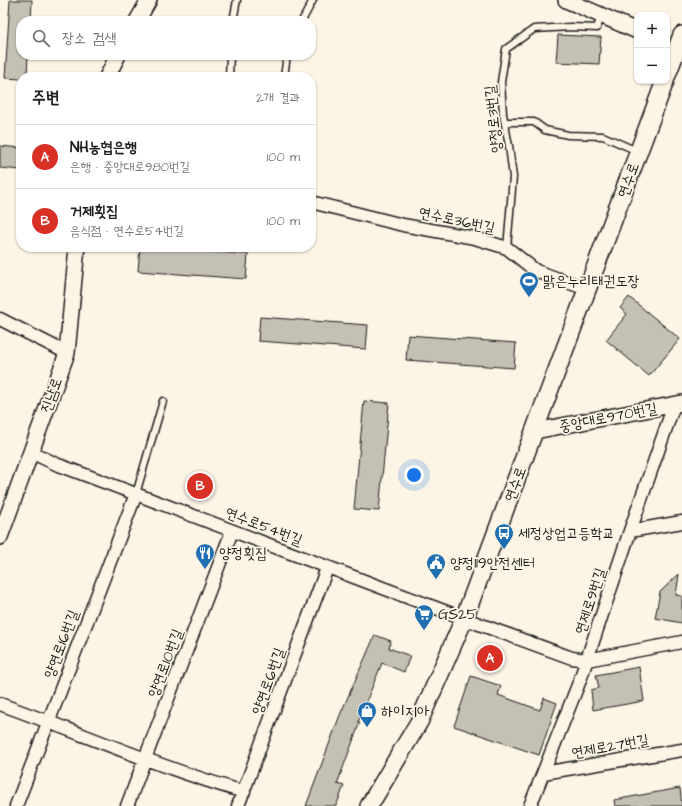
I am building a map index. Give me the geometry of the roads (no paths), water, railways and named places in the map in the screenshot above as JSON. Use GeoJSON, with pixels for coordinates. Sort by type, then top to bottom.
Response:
{"type":"FeatureCollection","features":[{"type":"Feature","properties":{"kind":"main road"},"geometry":{"type":"LineString","coordinates":[[670,63],[675,42]]}},
{"type":"Feature","properties":{"kind":"main road","name":"연수로"},"geometry":{"type":"LineString","coordinates":[[369,806],[418,722],[464,619],[664,84]]}},
{"type":"Feature","properties":{"kind":"street"},"geometry":{"type":"LineString","coordinates":[[140,16],[149,0]]}},
{"type":"Feature","properties":{"kind":"street"},"geometry":{"type":"LineString","coordinates":[[566,0],[634,29]]}},
{"type":"Feature","properties":{"kind":"street"},"geometry":{"type":"LineString","coordinates":[[110,72],[116,60]]}},
{"type":"Feature","properties":{"kind":"street","name":"연수로36번길"},"geometry":{"type":"LineString","coordinates":[[316,203],[403,225],[476,238],[507,248],[536,271],[587,289]]}},
{"type":"Feature","properties":{"kind":"street","name":"진남로"},"geometry":{"type":"LineString","coordinates":[[0,537],[66,352],[76,252]]}},
{"type":"Feature","properties":{"kind":"street"},"geometry":{"type":"LineString","coordinates":[[0,319],[66,352]]}},
{"type":"Feature","properties":{"kind":"street","name":"중앙대로970번길"},"geometry":{"type":"LineString","coordinates":[[535,431],[678,404]]}},
{"type":"Feature","properties":{"kind":"street","name":"연제로9번길"},"geometry":{"type":"LineString","coordinates":[[530,806],[587,660],[630,531],[678,404]]}},
{"type":"Feature","properties":{"kind":"street","name":"연수로54번길"},"geometry":{"type":"LineString","coordinates":[[31,452],[56,464],[327,568],[572,658],[587,660]]}},
{"type":"Feature","properties":{"kind":"street","name":"양연로16번길"},"geometry":{"type":"LineString","coordinates":[[16,806],[136,494]]}},
{"type":"Feature","properties":{"kind":"street"},"geometry":{"type":"LineString","coordinates":[[630,531],[682,522]]}},
{"type":"Feature","properties":{"kind":"street","name":"양연로10번길"},"geometry":{"type":"LineString","coordinates":[[127,806],[232,531]]}},
{"type":"Feature","properties":{"kind":"street","name":"양연로6번길"},"geometry":{"type":"LineString","coordinates":[[238,806],[327,568]]}},
{"type":"Feature","properties":{"kind":"street"},"geometry":{"type":"LineString","coordinates":[[587,660],[682,642]]}},
{"type":"Feature","properties":{"kind":"street"},"geometry":{"type":"LineString","coordinates":[[0,704],[145,759],[244,792]]}},
{"type":"Feature","properties":{"kind":"street","name":"연제로27번길"},"geometry":{"type":"LineString","coordinates":[[543,773],[682,750]]}},
{"type":"Feature","properties":{"kind":"lane"},"geometry":{"type":"LineString","coordinates":[[234,16],[237,0]]}},
{"type":"Feature","properties":{"kind":"lane"},"geometry":{"type":"LineString","coordinates":[[305,16],[313,0]]}},
{"type":"Feature","properties":{"kind":"lane","name":"양정로3번길"},"geometry":{"type":"LineString","coordinates":[[507,248],[513,177],[504,122],[501,82],[506,49],[534,29],[571,27],[597,28],[601,15]]}},
{"type":"Feature","properties":{"kind":"lane"},"geometry":{"type":"LineString","coordinates":[[229,72],[230,60]]}},
{"type":"Feature","properties":{"kind":"lane"},"geometry":{"type":"LineString","coordinates":[[285,72],[286,60]]}},
{"type":"Feature","properties":{"kind":"lane","name":"연수로"},"geometry":{"type":"LineString","coordinates":[[504,122],[534,122],[545,130],[568,134],[603,136],[638,152]]}},
{"type":"Feature","properties":{"kind":"lane"},"geometry":{"type":"LineString","coordinates":[[136,494],[163,401]]}},
{"type":"Feature","properties":{"kind":"place","name":"맑은누리태권도장"},"geometry":{"type":"Point","coordinates":[529,298]}},
{"type":"Feature","properties":{"kind":"place","name":"거제횟집"},"geometry":{"type":"Point","coordinates":[200,486]}},
{"type":"Feature","properties":{"kind":"place","name":"세정상업고등학교"},"geometry":{"type":"Point","coordinates":[504,550]}},
{"type":"Feature","properties":{"kind":"place","name":"양정횟집"},"geometry":{"type":"Point","coordinates":[205,570]}},
{"type":"Feature","properties":{"kind":"place","name":"양정119안전센터"},"geometry":{"type":"Point","coordinates":[436,580]}},
{"type":"Feature","properties":{"kind":"place","name":"GS25"},"geometry":{"type":"Point","coordinates":[424,631]}},
{"type":"Feature","properties":{"kind":"place","name":"NH농협은행"},"geometry":{"type":"Point","coordinates":[490,658]}},
{"type":"Feature","properties":{"kind":"place","name":"하이지아"},"geometry":{"type":"Point","coordinates":[367,728]}}]}
